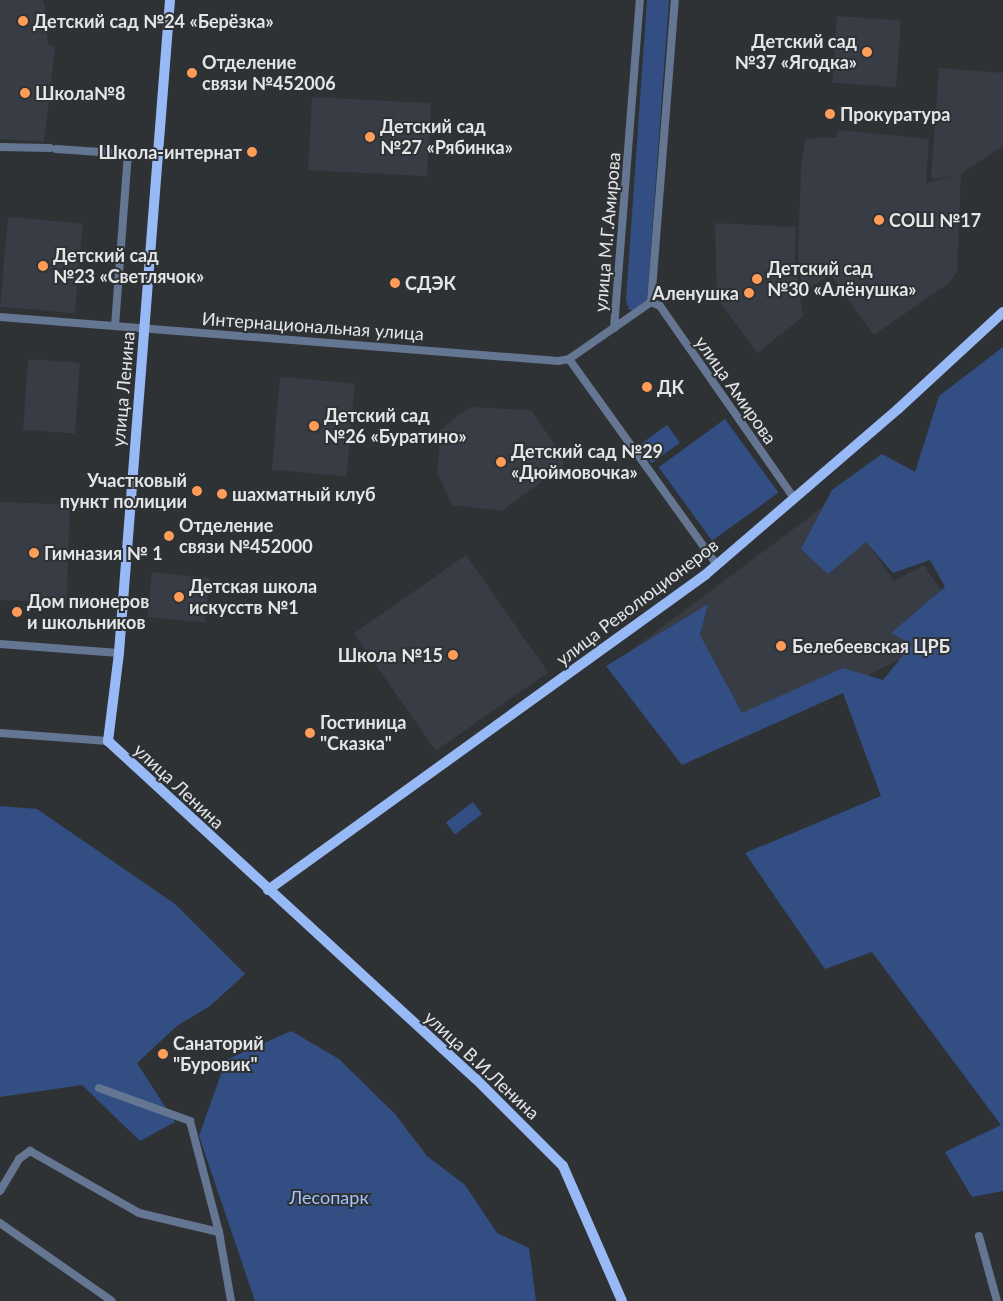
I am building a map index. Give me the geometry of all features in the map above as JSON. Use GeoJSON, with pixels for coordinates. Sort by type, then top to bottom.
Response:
{"type":"FeatureCollection","features":[{"type":"Feature","properties":{"kind":"main road","name":"улица Ленина"},"geometry":{"type":"LineString","coordinates":[[170,0],[119,652],[108,741],[268,890]]}},
{"type":"Feature","properties":{"kind":"main road","name":"улица Революционеров"},"geometry":{"type":"LineString","coordinates":[[268,890],[717,565],[898,409],[1003,312]]}},
{"type":"Feature","properties":{"kind":"main road","name":"улица В.И.Ленина"},"geometry":{"type":"LineString","coordinates":[[268,890],[476,1079],[563,1166],[622,1301]]}},
{"type":"Feature","properties":{"kind":"street","name":"улица М.Г.Амирова"},"geometry":{"type":"LineString","coordinates":[[614,328],[640,0]]}},
{"type":"Feature","properties":{"kind":"street"},"geometry":{"type":"LineString","coordinates":[[652,302],[675,0]]}},
{"type":"Feature","properties":{"kind":"street"},"geometry":{"type":"LineString","coordinates":[[0,147],[53,148],[159,156]]}},
{"type":"Feature","properties":{"kind":"street"},"geometry":{"type":"LineString","coordinates":[[115,326],[128,155]]}},
{"type":"Feature","properties":{"kind":"street","name":"улица М.Г.Амирова"},"geometry":{"type":"LineString","coordinates":[[614,328],[652,302]]}},
{"type":"Feature","properties":{"kind":"street","name":"улица Амирова"},"geometry":{"type":"LineString","coordinates":[[652,302],[660,306],[794,498]]}},
{"type":"Feature","properties":{"kind":"street","name":"Интернациональная улица"},"geometry":{"type":"LineString","coordinates":[[0,317],[558,361],[569,359]]}},
{"type":"Feature","properties":{"kind":"street"},"geometry":{"type":"LineString","coordinates":[[614,328],[569,359],[717,565]]}},
{"type":"Feature","properties":{"kind":"street"},"geometry":{"type":"LineString","coordinates":[[0,644],[119,652]]}},
{"type":"Feature","properties":{"kind":"street"},"geometry":{"type":"LineString","coordinates":[[0,732],[108,741]]}},
{"type":"Feature","properties":{"kind":"street"},"geometry":{"type":"LineString","coordinates":[[99,1088],[190,1121],[219,1232],[231,1301]]}},
{"type":"Feature","properties":{"kind":"street"},"geometry":{"type":"LineString","coordinates":[[0,1191],[19,1159],[30,1151],[138,1213],[219,1232]]}},
{"type":"Feature","properties":{"kind":"street"},"geometry":{"type":"LineString","coordinates":[[0,1223],[112,1301]]}},
{"type":"Feature","properties":{"kind":"street"},"geometry":{"type":"LineString","coordinates":[[979,1236],[997,1301]]}},
{"type":"Feature","properties":{"kind":"shaded area","name":"Школа№8"},"geometry":{"type":"Polygon","coordinates":[[[0,0],[42,0],[44,3],[48,45],[55,46],[44,142],[0,139],[0,0]]]}},
{"type":"Feature","properties":{"kind":"shaded area","name":"Детский сад №37 «Ягодка»"},"geometry":{"type":"Polygon","coordinates":[[[837,16],[901,20],[896,87],[832,83],[837,16]]]}},
{"type":"Feature","properties":{"kind":"shaded area","name":"СОШ №17"},"geometry":{"type":"Polygon","coordinates":[[[939,68],[1003,73],[1003,146],[961,174],[957,272],[949,283],[874,335],[830,274],[802,294],[798,256],[801,168],[805,139],[837,137],[838,130],[929,139],[926,183],[955,176],[931,179],[939,68]]]}},
{"type":"Feature","properties":{"kind":"shaded area","name":"Детский сад №27 «Рябинка»"},"geometry":{"type":"Polygon","coordinates":[[[312,97],[431,103],[427,176],[308,170],[312,97]]]}},
{"type":"Feature","properties":{"kind":"shaded area","name":"Детский сад №23 «Светлячок»"},"geometry":{"type":"Polygon","coordinates":[[[8,217],[83,224],[75,313],[0,307],[8,217]]]}},
{"type":"Feature","properties":{"kind":"shaded area","name":"Детский сад №30 «Алёнушка»"},"geometry":{"type":"Polygon","coordinates":[[[715,223],[796,227],[795,260],[803,317],[757,353],[717,298],[715,223]]]}},
{"type":"Feature","properties":{"kind":"shaded area"},"geometry":{"type":"Polygon","coordinates":[[[28,359],[80,363],[75,433],[23,430],[28,359]]]}},
{"type":"Feature","properties":{"kind":"shaded area","name":"Детский сад №26 «Буратино»"},"geometry":{"type":"Polygon","coordinates":[[[280,377],[355,384],[347,476],[272,470],[280,377]]]}},
{"type":"Feature","properties":{"kind":"shaded area","name":"Детский сад №29 «Дюймовочка»"},"geometry":{"type":"Polygon","coordinates":[[[470,407],[531,410],[564,458],[563,466],[502,511],[452,505],[437,473],[441,429],[470,407]]]}},
{"type":"Feature","properties":{"kind":"shaded area","name":"Белебеевская ЦРБ"},"geometry":{"type":"Polygon","coordinates":[[[835,498],[894,581],[924,565],[964,626],[857,681],[681,763],[610,666],[835,498]]]}},
{"type":"Feature","properties":{"kind":"shaded area","name":"Гимназия № 1"},"geometry":{"type":"Polygon","coordinates":[[[0,502],[70,504],[67,602],[0,600],[0,502]]]}},
{"type":"Feature","properties":{"kind":"shaded area","name":"Школа №15"},"geometry":{"type":"Polygon","coordinates":[[[466,555],[548,672],[436,751],[354,634],[466,555]]]}},
{"type":"Feature","properties":{"kind":"shaded area","name":"Детская школа искусств №1"},"geometry":{"type":"Polygon","coordinates":[[[152,572],[210,578],[205,623],[147,617],[152,572]]]}},
{"type":"Feature","properties":{"kind":"green space"},"geometry":{"type":"Polygon","coordinates":[[[647,0],[669,0],[647,302],[639,311],[629,310],[626,300],[647,0]]]}},
{"type":"Feature","properties":{"kind":"green space"},"geometry":{"type":"Polygon","coordinates":[[[1003,347],[1003,1191],[972,1197],[945,1152],[1001,1125],[872,952],[825,969],[745,853],[881,796],[843,693],[682,765],[606,666],[708,604],[700,635],[742,713],[843,668],[883,680],[912,644],[891,633],[945,587],[930,560],[893,573],[866,542],[828,574],[801,549],[832,490],[882,454],[915,472],[939,396],[1003,347]]]}},
{"type":"Feature","properties":{"kind":"green space"},"geometry":{"type":"Polygon","coordinates":[[[725,419],[778,493],[712,541],[659,467],[725,419]]]}},
{"type":"Feature","properties":{"kind":"green space"},"geometry":{"type":"Polygon","coordinates":[[[667,425],[680,443],[652,463],[639,446],[667,425]]]}},
{"type":"Feature","properties":{"kind":"green space"},"geometry":{"type":"Polygon","coordinates":[[[473,802],[482,814],[455,834],[446,822],[473,802]]]}},
{"type":"Feature","properties":{"kind":"green space"},"geometry":{"type":"Polygon","coordinates":[[[0,806],[37,809],[175,904],[245,974],[210,1006],[177,1026],[137,1063],[175,1122],[140,1141],[82,1085],[0,1097],[0,806]]]}},
{"type":"Feature","properties":{"kind":"green space","name":"Лесопарк"},"geometry":{"type":"Polygon","coordinates":[[[291,1031],[339,1059],[395,1114],[427,1156],[465,1185],[497,1233],[529,1248],[536,1301],[255,1301],[199,1136],[226,1060],[291,1031]]]}},
{"type":"Feature","properties":{"kind":"place","name":"Детский сад №24 «Берёзка»"},"geometry":{"type":"Point","coordinates":[23,21]}},
{"type":"Feature","properties":{"kind":"place","name":"Детский сад №37 «Ягодка»"},"geometry":{"type":"Point","coordinates":[867,52]}},
{"type":"Feature","properties":{"kind":"place","name":"Отделение связи №452006"},"geometry":{"type":"Point","coordinates":[192,73]}},
{"type":"Feature","properties":{"kind":"place","name":"Школа№8"},"geometry":{"type":"Point","coordinates":[25,93]}},
{"type":"Feature","properties":{"kind":"place","name":"Прокуратура"},"geometry":{"type":"Point","coordinates":[830,114]}},
{"type":"Feature","properties":{"kind":"place","name":"Детский сад №27 «Рябинка»"},"geometry":{"type":"Point","coordinates":[370,137]}},
{"type":"Feature","properties":{"kind":"place","name":"Школа-интернат"},"geometry":{"type":"Point","coordinates":[252,152]}},
{"type":"Feature","properties":{"kind":"place","name":"СОШ №17"},"geometry":{"type":"Point","coordinates":[879,220]}},
{"type":"Feature","properties":{"kind":"place","name":"Детский сад №23 «Светлячок»"},"geometry":{"type":"Point","coordinates":[43,266]}},
{"type":"Feature","properties":{"kind":"place","name":"Детский сад №30 «Алёнушка»"},"geometry":{"type":"Point","coordinates":[757,279]}},
{"type":"Feature","properties":{"kind":"place","name":"СДЭК"},"geometry":{"type":"Point","coordinates":[395,283]}},
{"type":"Feature","properties":{"kind":"place","name":"Аленушка"},"geometry":{"type":"Point","coordinates":[749,293]}},
{"type":"Feature","properties":{"kind":"place","name":"ДК"},"geometry":{"type":"Point","coordinates":[647,387]}},
{"type":"Feature","properties":{"kind":"place","name":"Детский сад №26 «Буратино»"},"geometry":{"type":"Point","coordinates":[314,426]}},
{"type":"Feature","properties":{"kind":"place","name":"Детский сад №29 «Дюймовочка»"},"geometry":{"type":"Point","coordinates":[501,462]}},
{"type":"Feature","properties":{"kind":"place","name":"Участковый пункт полиции"},"geometry":{"type":"Point","coordinates":[197,491]}},
{"type":"Feature","properties":{"kind":"place","name":"шахматный клуб"},"geometry":{"type":"Point","coordinates":[222,494]}},
{"type":"Feature","properties":{"kind":"place","name":"Отделение связи №452000"},"geometry":{"type":"Point","coordinates":[169,536]}},
{"type":"Feature","properties":{"kind":"place","name":"Гимназия № 1"},"geometry":{"type":"Point","coordinates":[34,553]}},
{"type":"Feature","properties":{"kind":"place","name":"Детская школа искусств №1"},"geometry":{"type":"Point","coordinates":[179,597]}},
{"type":"Feature","properties":{"kind":"place","name":"Дом пионеров и школьников"},"geometry":{"type":"Point","coordinates":[17,612]}},
{"type":"Feature","properties":{"kind":"place","name":"Белебеевская ЦРБ"},"geometry":{"type":"Point","coordinates":[781,646]}},
{"type":"Feature","properties":{"kind":"place","name":"Школа №15"},"geometry":{"type":"Point","coordinates":[453,655]}},
{"type":"Feature","properties":{"kind":"place","name":"Гостиница \"Сказка\""},"geometry":{"type":"Point","coordinates":[310,733]}},
{"type":"Feature","properties":{"kind":"place","name":"Санаторий \"Буровик\""},"geometry":{"type":"Point","coordinates":[163,1054]}}]}
